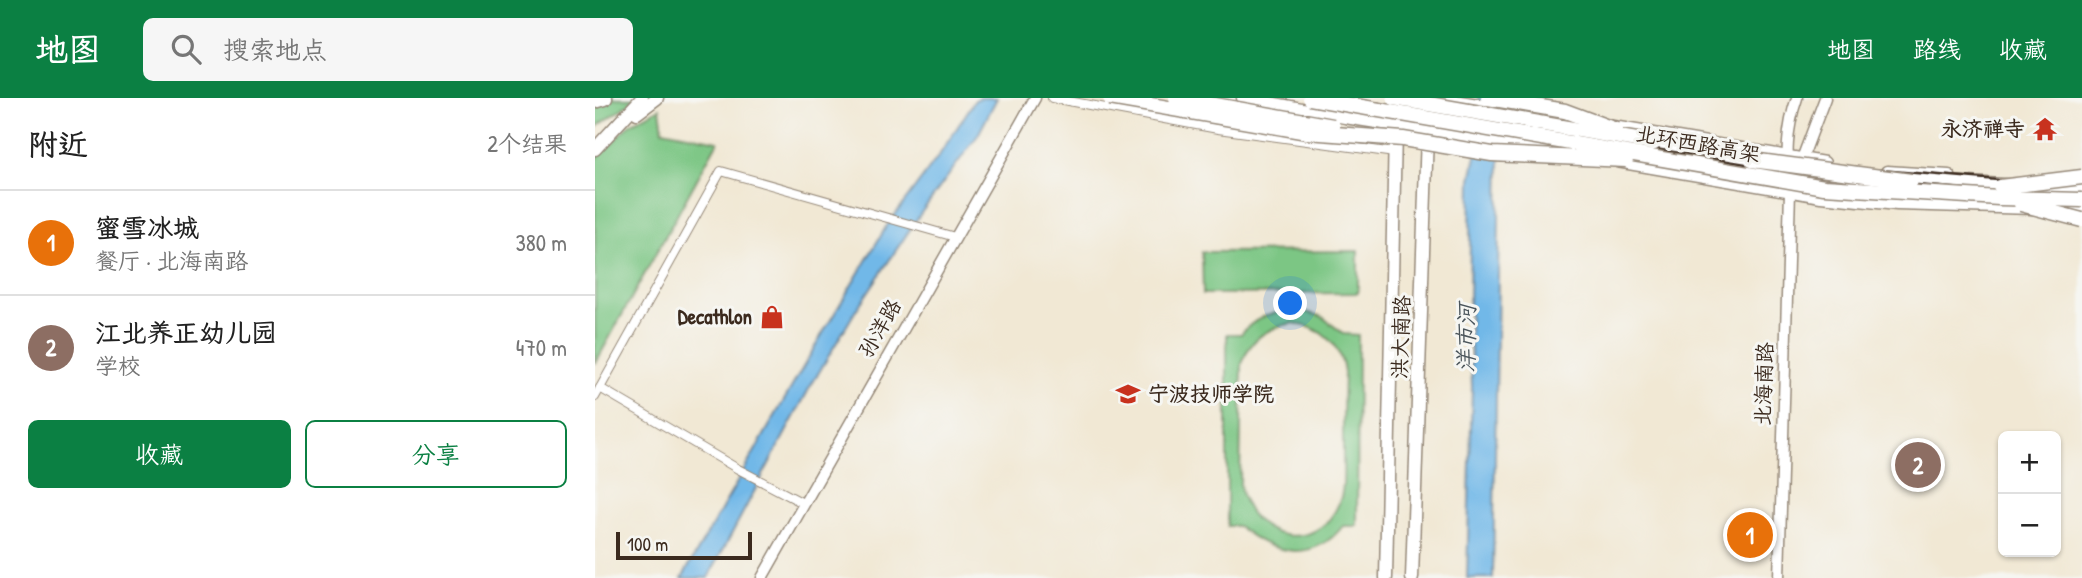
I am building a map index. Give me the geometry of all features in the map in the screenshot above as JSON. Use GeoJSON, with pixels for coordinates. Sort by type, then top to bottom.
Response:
{"type":"FeatureCollection","features":[{"type":"Feature","properties":{"kind":"highway"},"geometry":{"type":"LineString","coordinates":[[595,101],[605,98]]}},
{"type":"Feature","properties":{"kind":"highway"},"geometry":{"type":"LineString","coordinates":[[1110,98],[1307,132],[1403,139]]}},
{"type":"Feature","properties":{"kind":"highway"},"geometry":{"type":"LineString","coordinates":[[1175,98],[1492,154],[1680,162]]}},
{"type":"Feature","properties":{"kind":"highway","name":"北环西路高架"},"geometry":{"type":"LineString","coordinates":[[1310,98],[1824,187],[2000,193],[2082,190]]}},
{"type":"Feature","properties":{"kind":"highway","name":"北环西路高架"},"geometry":{"type":"LineString","coordinates":[[1394,98],[1857,176],[2082,200]]}},
{"type":"Feature","properties":{"kind":"highway"},"geometry":{"type":"LineString","coordinates":[[1488,98],[1565,111],[1654,143]]}},
{"type":"Feature","properties":{"kind":"highway"},"geometry":{"type":"LineString","coordinates":[[2000,193],[2082,177]]}},
{"type":"Feature","properties":{"kind":"highway"},"geometry":{"type":"LineString","coordinates":[[2000,193],[2082,220]]}},
{"type":"Feature","properties":{"kind":"main road"},"geometry":{"type":"LineString","coordinates":[[595,149],[642,98]]}},
{"type":"Feature","properties":{"kind":"main road"},"geometry":{"type":"LineString","coordinates":[[611,132],[657,98]]}},
{"type":"Feature","properties":{"kind":"main road"},"geometry":{"type":"LineString","coordinates":[[1243,98],[1790,191],[1897,204],[2082,209]]}},
{"type":"Feature","properties":{"kind":"main road","name":"洪大南路"},"geometry":{"type":"LineString","coordinates":[[1386,578],[1394,98]]}},
{"type":"Feature","properties":{"kind":"main road","name":"洪大南路"},"geometry":{"type":"LineString","coordinates":[[1412,578],[1427,98]]}},
{"type":"Feature","properties":{"kind":"main road"},"geometry":{"type":"LineString","coordinates":[[1435,98],[1861,170],[2009,181],[2082,183]]}},
{"type":"Feature","properties":{"kind":"street","name":"孙洋路"},"geometry":{"type":"LineString","coordinates":[[762,578],[1035,98]]}},
{"type":"Feature","properties":{"kind":"street"},"geometry":{"type":"LineString","coordinates":[[1052,98],[1218,129],[1395,153]]}},
{"type":"Feature","properties":{"kind":"street"},"geometry":{"type":"LineString","coordinates":[[1790,191],[1786,157],[1790,118],[1797,98]]}},
{"type":"Feature","properties":{"kind":"street"},"geometry":{"type":"LineString","coordinates":[[1790,191],[1804,160],[1825,98]]}},
{"type":"Feature","properties":{"kind":"street"},"geometry":{"type":"LineString","coordinates":[[803,503],[597,392],[721,171],[955,237]]}},
{"type":"Feature","properties":{"kind":"street","name":"北海南路"},"geometry":{"type":"LineString","coordinates":[[1779,578],[1790,191]]}},
{"type":"Feature","properties":{"kind":"green space"},"geometry":{"type":"Polygon","coordinates":[[[595,98],[637,98],[595,128],[595,98]]]}},
{"type":"Feature","properties":{"kind":"green space"},"geometry":{"type":"Polygon","coordinates":[[[660,108],[663,130],[718,141],[595,364],[595,160],[630,124],[660,108]]]}},
{"type":"Feature","properties":{"kind":"green space"},"geometry":{"type":"Polygon","coordinates":[[[1358,251],[1358,293],[1203,294],[1202,252],[1358,251]]]}},
{"type":"Feature","properties":{"kind":"green space"},"geometry":{"type":"Polygon","coordinates":[[[1290,310],[1321,316],[1344,334],[1358,335],[1357,526],[1343,526],[1319,546],[1292,551],[1264,543],[1238,526],[1227,526],[1227,334],[1241,334],[1260,318],[1290,310]],[[1293,323],[1268,331],[1250,347],[1242,364],[1240,485],[1245,504],[1255,519],[1284,535],[1300,535],[1316,530],[1329,520],[1339,503],[1343,485],[1342,363],[1334,345],[1328,339],[1303,325],[1293,323]]]}},
{"type":"Feature","properties":{"kind":"water"},"geometry":{"type":"Polygon","coordinates":[[[997,98],[978,135],[921,213],[856,310],[809,389],[708,578],[682,578],[886,227],[940,154],[975,100],[997,98]]]}},
{"type":"Feature","properties":{"kind":"water"},"geometry":{"type":"Polygon","coordinates":[[[1478,98],[1501,98],[1493,578],[1467,578],[1472,387],[1469,303],[1471,179],[1476,156],[1478,98]]]}},
{"type":"Feature","properties":{"kind":"railway"},"geometry":{"type":"LineString","coordinates":[[1349,98],[1824,177],[2000,192],[2082,194]]}},
{"type":"Feature","properties":{"kind":"railway"},"geometry":{"type":"LineString","coordinates":[[1423,98],[1822,165],[1998,180],[2082,182]]}},
{"type":"Feature","properties":{"kind":"place","name":"永济禅寺"},"geometry":{"type":"Point","coordinates":[2045,129]}},
{"type":"Feature","properties":{"kind":"place","name":"Decathlon"},"geometry":{"type":"Point","coordinates":[772,317]}},
{"type":"Feature","properties":{"kind":"place","name":"宁波技师学院"},"geometry":{"type":"Point","coordinates":[1128,394]}},
{"type":"Feature","properties":{"kind":"place","name":"江北养正幼儿园"},"geometry":{"type":"Point","coordinates":[1918,465]}},
{"type":"Feature","properties":{"kind":"place","name":"蜜雪冰城"},"geometry":{"type":"Point","coordinates":[1750,535]}},
{"type":"Feature","properties":{"kind":"water label","name":"洋市河"},"geometry":{"type":"Point","coordinates":[1466,338]}}]}
